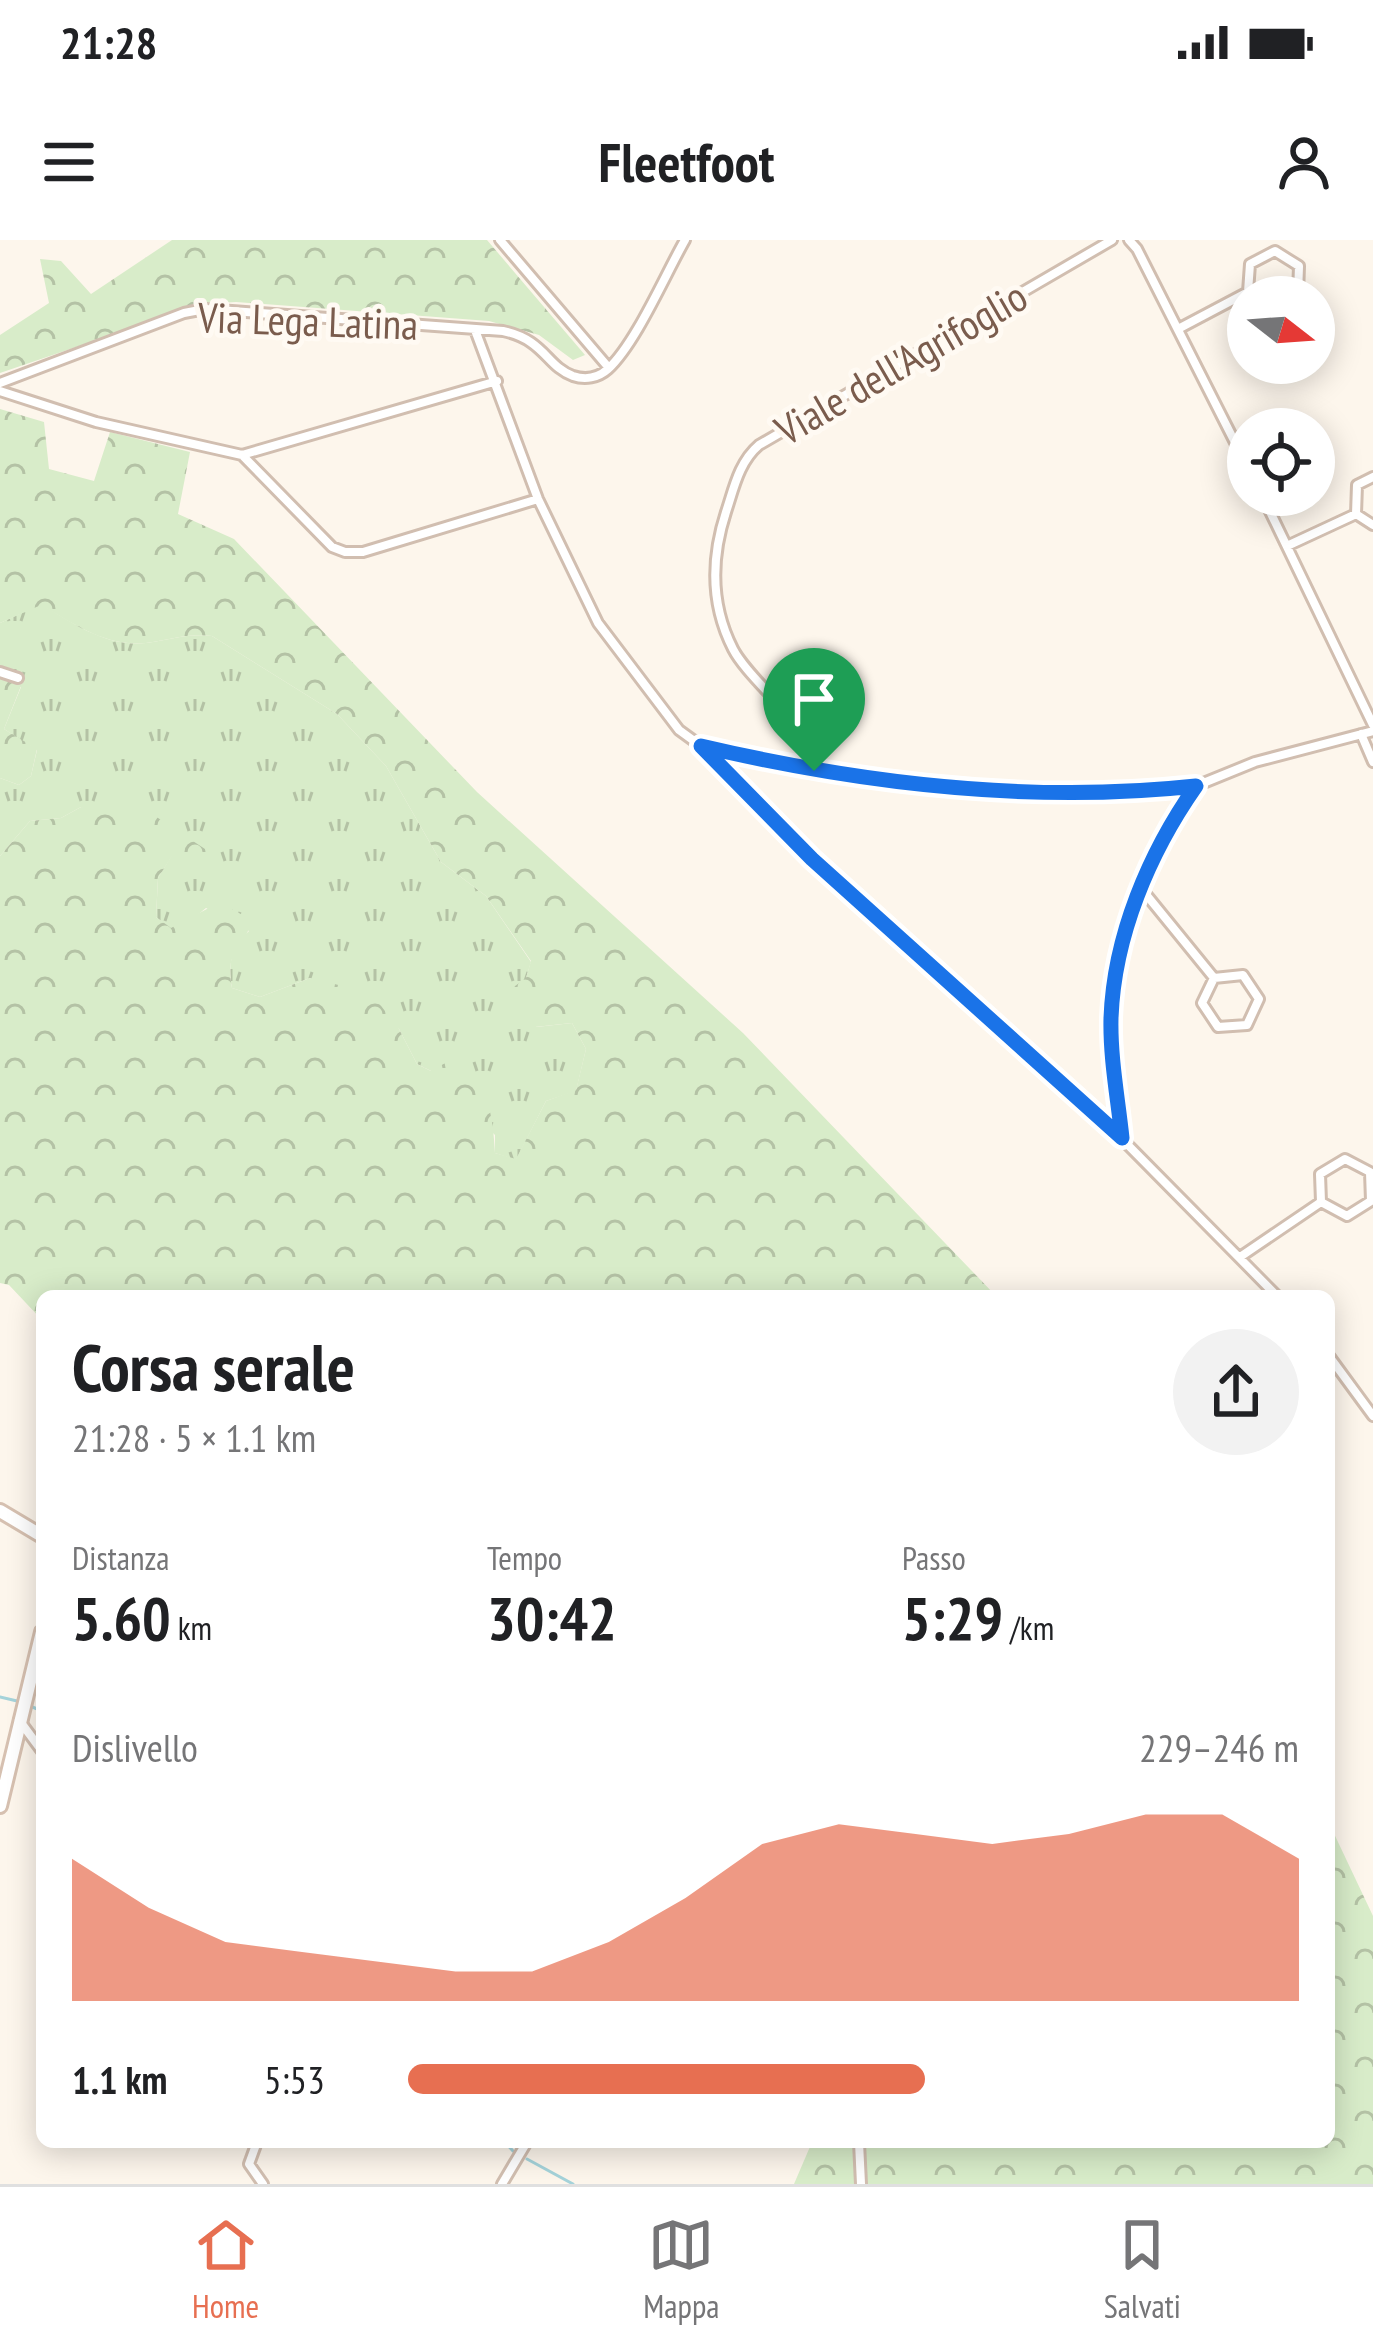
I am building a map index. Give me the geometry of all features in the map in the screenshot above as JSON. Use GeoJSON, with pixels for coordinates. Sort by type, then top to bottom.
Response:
{"type":"FeatureCollection","features":[{"type":"Feature","properties":{"kind":"street"},"geometry":{"type":"LineString","coordinates":[[500,240],[609,368],[686,240]]}},
{"type":"Feature","properties":{"kind":"street","name":"Viale dell'Agrifoglio"},"geometry":{"type":"LineString","coordinates":[[814,771],[812,747],[734,651],[714,583],[716,544],[745,460],[759,445],[1112,240]]}},
{"type":"Feature","properties":{"kind":"street"},"geometry":{"type":"LineString","coordinates":[[1129,240],[1227,426]]}},
{"type":"Feature","properties":{"kind":"street"},"geometry":{"type":"LineString","coordinates":[[1251,276],[1250,264],[1275,251],[1299,266],[1299,276]]}},
{"type":"Feature","properties":{"kind":"street"},"geometry":{"type":"LineString","coordinates":[[1178,329],[1227,306]]}},
{"type":"Feature","properties":{"kind":"street","name":"Via Lega Latina"},"geometry":{"type":"LineString","coordinates":[[0,387],[194,310],[475,330],[524,337],[574,376],[596,376],[609,368]]}},
{"type":"Feature","properties":{"kind":"street"},"geometry":{"type":"LineString","coordinates":[[475,330],[538,499],[598,623],[679,730],[701,746],[812,859],[1122,1138],[1271,1290]]}},
{"type":"Feature","properties":{"kind":"street"},"geometry":{"type":"LineString","coordinates":[[0,387],[96,422],[242,455],[497,381]]}},
{"type":"Feature","properties":{"kind":"street"},"geometry":{"type":"LineString","coordinates":[[242,455],[329,544],[349,553],[538,499]]}},
{"type":"Feature","properties":{"kind":"street"},"geometry":{"type":"LineString","coordinates":[[1356,514],[1357,485],[1373,477]]}},
{"type":"Feature","properties":{"kind":"street"},"geometry":{"type":"LineString","coordinates":[[1356,514],[1373,525]]}},
{"type":"Feature","properties":{"kind":"street"},"geometry":{"type":"LineString","coordinates":[[1287,546],[1356,514]]}},
{"type":"Feature","properties":{"kind":"street"},"geometry":{"type":"LineString","coordinates":[[701,746],[814,771],[1008,792],[1144,792],[1196,786],[1255,762],[1361,734],[1373,728],[1272,516]]}},
{"type":"Feature","properties":{"kind":"street"},"geometry":{"type":"LineString","coordinates":[[0,672],[18,678]]}},
{"type":"Feature","properties":{"kind":"street"},"geometry":{"type":"LineString","coordinates":[[1361,734],[1373,762]]}},
{"type":"Feature","properties":{"kind":"street"},"geometry":{"type":"LineString","coordinates":[[1122,1138],[1112,1010],[1129,919],[1140,887],[1196,786]]}},
{"type":"Feature","properties":{"kind":"street"},"geometry":{"type":"LineString","coordinates":[[1140,887],[1214,977]]}},
{"type":"Feature","properties":{"kind":"street"},"geometry":{"type":"LineString","coordinates":[[1243,975],[1259,999],[1247,1025],[1218,1027],[1202,1004],[1214,977],[1243,975]]}},
{"type":"Feature","properties":{"kind":"street"},"geometry":{"type":"LineString","coordinates":[[1345,1159],[1370,1172],[1371,1201],[1347,1216],[1322,1202],[1321,1174],[1345,1159]]}},
{"type":"Feature","properties":{"kind":"street"},"geometry":{"type":"LineString","coordinates":[[1240,1257],[1322,1202]]}},
{"type":"Feature","properties":{"kind":"street"},"geometry":{"type":"LineString","coordinates":[[1335,1363],[1373,1416]]}},
{"type":"Feature","properties":{"kind":"street"},"geometry":{"type":"LineString","coordinates":[[0,1511],[36,1532]]}},
{"type":"Feature","properties":{"kind":"street"},"geometry":{"type":"LineString","coordinates":[[0,1806],[36,1655]]}},
{"type":"Feature","properties":{"kind":"street"},"geometry":{"type":"LineString","coordinates":[[20,1720],[36,1743]]}},
{"type":"Feature","properties":{"kind":"street"},"geometry":{"type":"LineString","coordinates":[[255,2148],[249,2164],[263,2184]]}},
{"type":"Feature","properties":{"kind":"street"},"geometry":{"type":"LineString","coordinates":[[502,2184],[523,2148]]}},
{"type":"Feature","properties":{"kind":"street"},"geometry":{"type":"LineString","coordinates":[[859,2148],[861,2184]]}},
{"type":"Feature","properties":{"kind":"green space"},"geometry":{"type":"Polygon","coordinates":[[[172,240],[487,240],[585,355],[573,360],[539,335],[489,321],[236,302],[202,304],[0,373],[0,335],[49,303],[40,259],[61,261],[91,294],[172,240]]]}},
{"type":"Feature","properties":{"kind":"green space"},"geometry":{"type":"Polygon","coordinates":[[[0,409],[44,422],[49,469],[94,481],[110,432],[190,452],[178,514],[234,539],[477,792],[743,1033],[990,1290],[36,1290],[36,1314],[9,1285],[0,1283],[0,856],[30,821],[61,818],[81,807],[152,814],[208,851],[203,864],[172,856],[158,878],[156,917],[171,928],[220,902],[251,920],[233,956],[232,988],[260,997],[310,978],[371,993],[399,1029],[417,1064],[431,1071],[456,1057],[467,1066],[490,1112],[495,1153],[516,1159],[546,1101],[576,1090],[586,1049],[572,1023],[535,1027],[514,1011],[511,989],[526,978],[531,961],[486,896],[441,862],[386,766],[337,714],[212,636],[117,641],[91,633],[41,605],[0,623],[0,409]]]}},
{"type":"Feature","properties":{"kind":"green space"},"geometry":{"type":"Polygon","coordinates":[[[41,604],[117,641],[212,636],[337,714],[386,766],[441,862],[486,896],[531,962],[526,978],[536,1027],[572,1023],[586,1049],[576,1091],[546,1101],[516,1160],[495,1153],[495,1135],[431,1071],[417,1064],[399,1029],[310,978],[260,997],[232,988],[232,957],[249,931],[206,908],[171,929],[156,917],[158,878],[172,855],[81,807],[61,818],[30,821],[0,856],[0,778],[19,785],[31,776],[37,750],[4,729],[21,687],[0,678],[0,623],[41,604]]]}},
{"type":"Feature","properties":{"kind":"green space"},"geometry":{"type":"Polygon","coordinates":[[[0,678],[21,686],[4,729],[37,749],[31,776],[19,785],[0,778],[0,678]]]}},
{"type":"Feature","properties":{"kind":"green space"},"geometry":{"type":"Polygon","coordinates":[[[1335,1836],[1373,1916],[1373,2184],[794,2184],[809,2148],[1335,2148],[1335,1836]]]}},
{"type":"Feature","properties":{"kind":"waterway"},"geometry":{"type":"LineString","coordinates":[[0,1697],[17,1701]]}},
{"type":"Feature","properties":{"kind":"waterway"},"geometry":{"type":"LineString","coordinates":[[30,1706],[36,1708]]}},
{"type":"Feature","properties":{"kind":"waterway"},"geometry":{"type":"LineString","coordinates":[[510,2148],[513,2151]]}},
{"type":"Feature","properties":{"kind":"waterway"},"geometry":{"type":"LineString","coordinates":[[527,2159],[573,2184]]}},
{"type":"Feature","properties":{"kind":"route"},"geometry":{"type":"LineString","coordinates":[[701,746],[814,771],[1008,792],[1144,792],[1196,786],[1140,887],[1122,950],[1111,1022],[1122,1138],[812,859],[701,746]]}}]}
